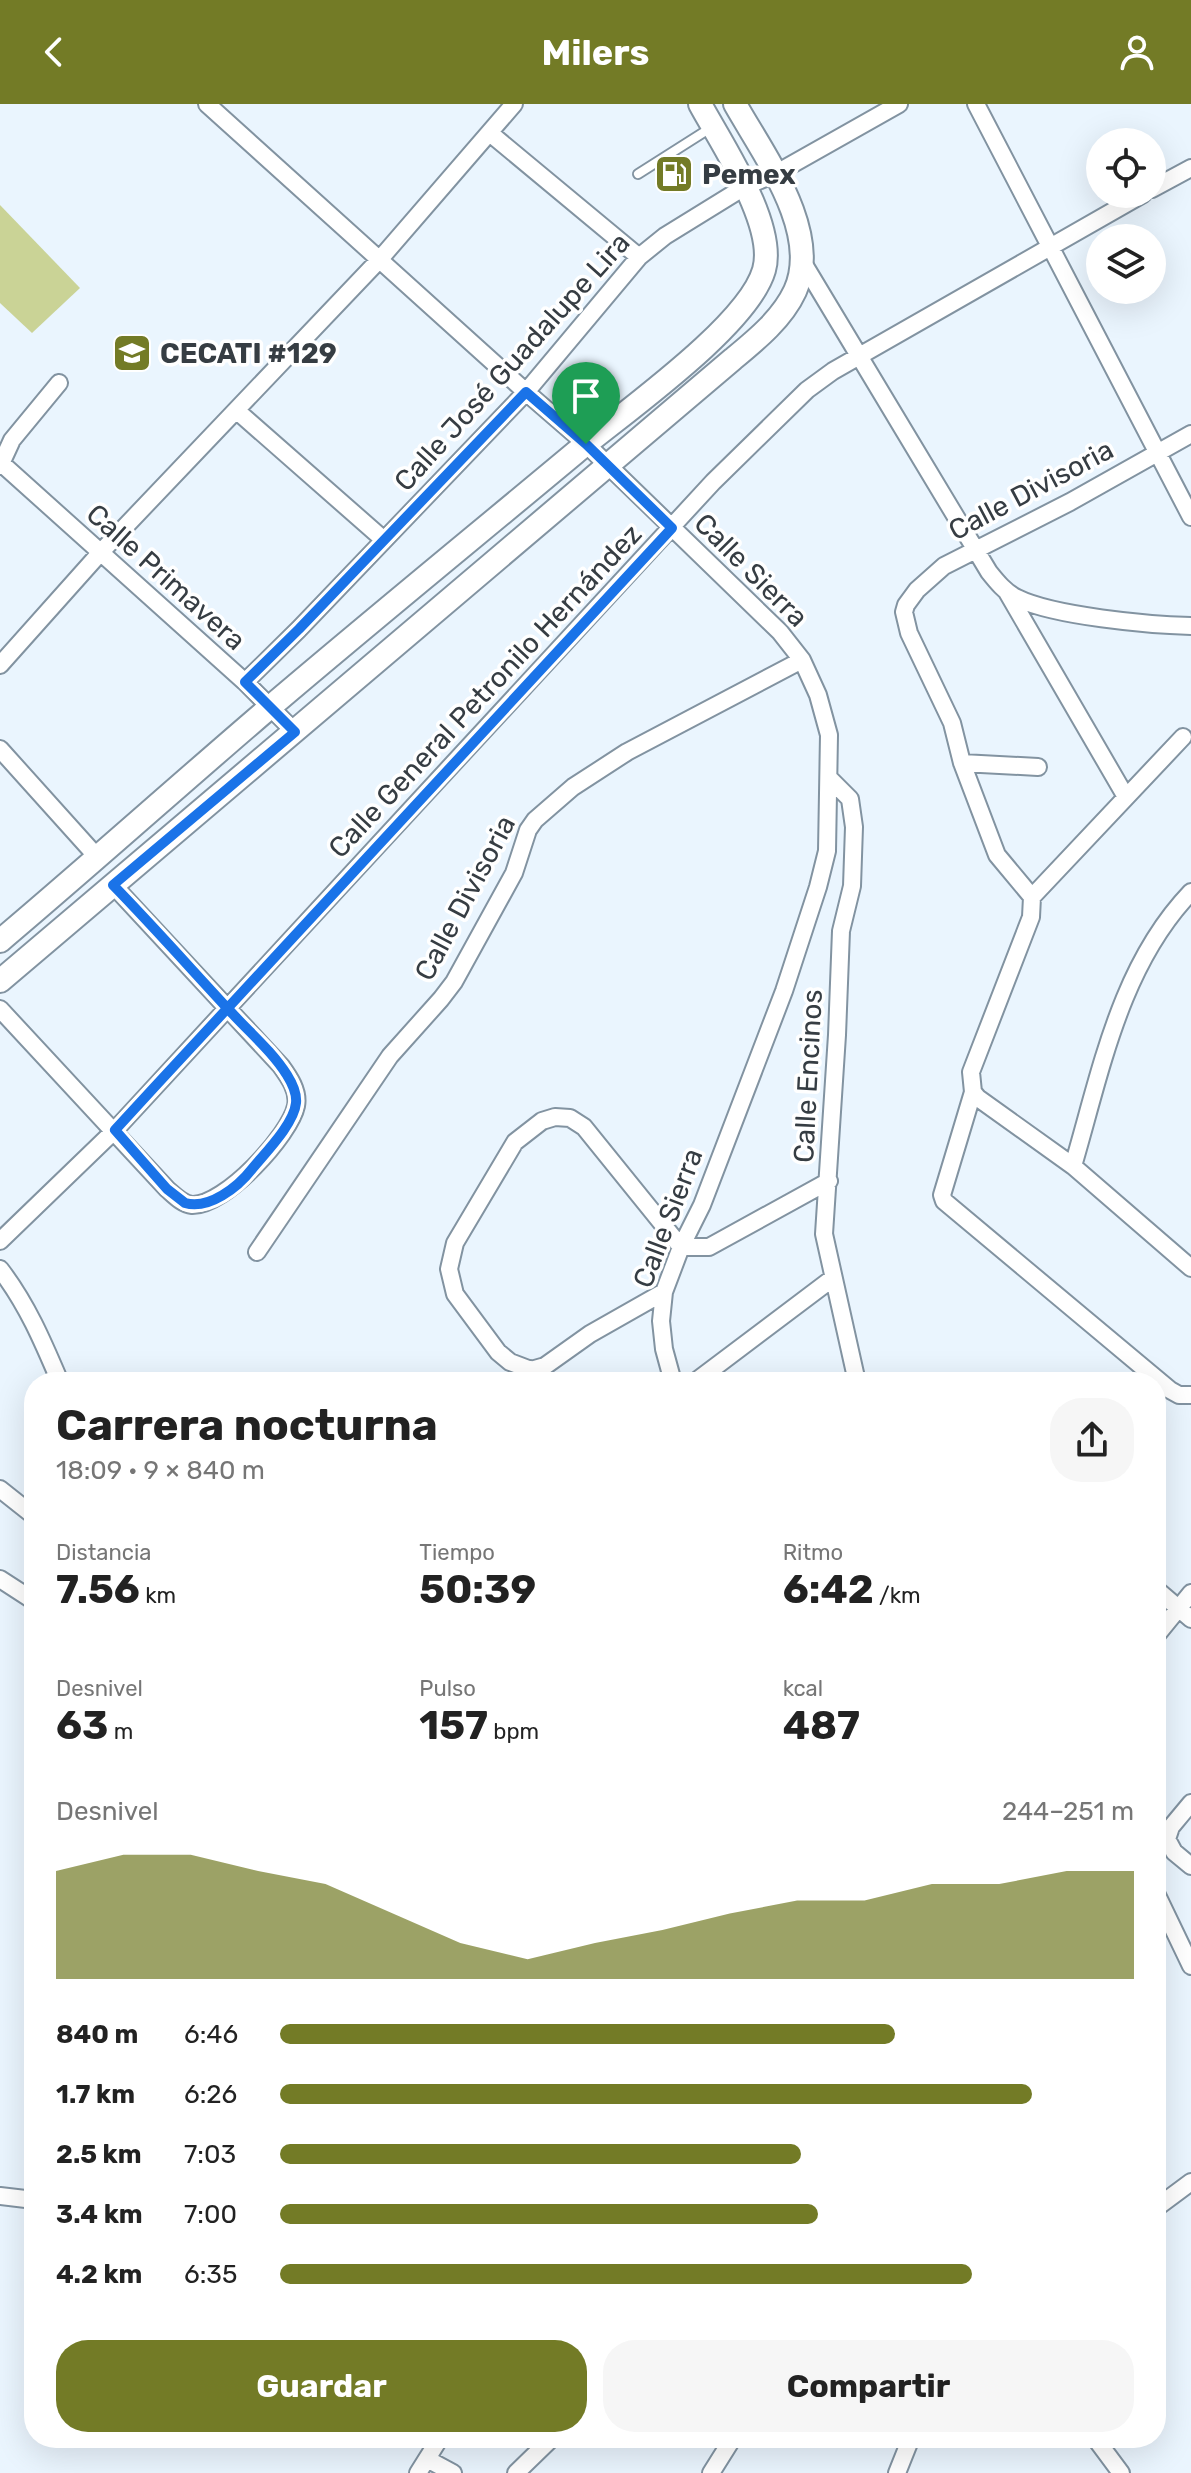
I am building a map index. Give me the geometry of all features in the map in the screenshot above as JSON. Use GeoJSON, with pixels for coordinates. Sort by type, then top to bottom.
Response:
{"type":"FeatureCollection","features":[{"type":"Feature","properties":{"kind":"main road"},"geometry":{"type":"LineString","coordinates":[[0,941],[269,708],[703,346],[748,301],[766,262],[762,232],[746,186],[700,104]]}},
{"type":"Feature","properties":{"kind":"main road"},"geometry":{"type":"LineString","coordinates":[[0,981],[608,466],[764,332],[785,308],[795,291],[803,247],[775,174],[735,104]]}},
{"type":"Feature","properties":{"kind":"street","name":"Calle José Guadalupe Lira"},"geometry":{"type":"LineString","coordinates":[[245,682],[526,392],[639,257],[665,236],[746,186],[775,174],[899,104]]}},
{"type":"Feature","properties":{"kind":"street"},"geometry":{"type":"LineString","coordinates":[[976,104],[1191,517]]}},
{"type":"Feature","properties":{"kind":"street","name":"Calle Sierra"},"geometry":{"type":"LineString","coordinates":[[213,105],[586,444],[780,632],[802,660],[818,695],[829,735],[827,851],[784,991],[702,1205],[681,1247],[664,1292],[661,1321],[670,1372]]}},
{"type":"Feature","properties":{"kind":"street"},"geometry":{"type":"LineString","coordinates":[[0,665],[100,553],[380,259],[491,134],[512,105]]}},
{"type":"Feature","properties":{"kind":"street"},"geometry":{"type":"LineString","coordinates":[[491,134],[639,257]]}},
{"type":"Feature","properties":{"kind":"street"},"geometry":{"type":"LineString","coordinates":[[1166,181],[1191,168]]}},
{"type":"Feature","properties":{"kind":"street","name":"Calle General Petronilo Hernández"},"geometry":{"type":"LineString","coordinates":[[0,1241],[115,1130],[754,440],[807,390],[860,355],[1117,208]]}},
{"type":"Feature","properties":{"kind":"street"},"geometry":{"type":"LineString","coordinates":[[802,261],[989,572],[1006,591],[1126,797]]}},
{"type":"Feature","properties":{"kind":"street"},"geometry":{"type":"LineString","coordinates":[[1,464],[12,440],[59,383]]}},
{"type":"Feature","properties":{"kind":"street"},"geometry":{"type":"LineString","coordinates":[[236,410],[384,540]]}},
{"type":"Feature","properties":{"kind":"street","name":"Calle Divisoria"},"geometry":{"type":"LineString","coordinates":[[962,763],[952,723],[909,633],[904,612],[906,605],[917,590],[944,566],[1191,434]]}},
{"type":"Feature","properties":{"kind":"street","name":"Calle Primavera"},"geometry":{"type":"LineString","coordinates":[[1,464],[245,682],[295,732]]}},
{"type":"Feature","properties":{"kind":"street"},"geometry":{"type":"LineString","coordinates":[[1006,591],[1025,601],[1071,612],[1191,626]]}},
{"type":"Feature","properties":{"kind":"street","name":"Calle Divisoria"},"geometry":{"type":"LineString","coordinates":[[257,1252],[390,1056],[454,982],[514,873],[528,830],[535,820],[573,787],[627,752],[802,660]]}},
{"type":"Feature","properties":{"kind":"street"},"geometry":{"type":"LineString","coordinates":[[1148,1372],[944,1201],[943,1189],[973,1092],[971,1072],[1031,917],[1032,897],[1183,737]]}},
{"type":"Feature","properties":{"kind":"street"},"geometry":{"type":"LineString","coordinates":[[0,749],[98,858]]}},
{"type":"Feature","properties":{"kind":"street"},"geometry":{"type":"LineString","coordinates":[[1032,897],[997,855],[962,763],[1038,767]]}},
{"type":"Feature","properties":{"kind":"street","name":"Calle Encinos"},"geometry":{"type":"LineString","coordinates":[[829,778],[850,799],[854,827],[852,886],[841,931],[824,1234],[855,1372]]}},
{"type":"Feature","properties":{"kind":"street"},"geometry":{"type":"LineString","coordinates":[[0,1009],[167,1189],[185,1203],[198,1204],[216,1198],[245,1178],[282,1131],[296,1104],[292,1083],[281,1066],[113,885]]}},
{"type":"Feature","properties":{"kind":"street"},"geometry":{"type":"LineString","coordinates":[[1073,1166],[1122,1002],[1146,950],[1169,916],[1191,892]]}},
{"type":"Feature","properties":{"kind":"street"},"geometry":{"type":"LineString","coordinates":[[973,1092],[1073,1166],[1191,1268]]}},
{"type":"Feature","properties":{"kind":"street"},"geometry":{"type":"LineString","coordinates":[[664,1292],[590,1334],[545,1366],[531,1370],[510,1362],[498,1352],[455,1294],[449,1269],[455,1243],[515,1142],[542,1121],[555,1117],[570,1118],[584,1127],[681,1247],[709,1247],[829,1181]]}},
{"type":"Feature","properties":{"kind":"street"},"geometry":{"type":"LineString","coordinates":[[0,1269],[32,1316],[56,1372]]}},
{"type":"Feature","properties":{"kind":"street"},"geometry":{"type":"LineString","coordinates":[[708,1372],[833,1278]]}},
{"type":"Feature","properties":{"kind":"street"},"geometry":{"type":"LineString","coordinates":[[1166,1387],[1179,1395],[1191,1395]]}},
{"type":"Feature","properties":{"kind":"street"},"geometry":{"type":"LineString","coordinates":[[0,1489],[24,1508]]}},
{"type":"Feature","properties":{"kind":"street"},"geometry":{"type":"LineString","coordinates":[[0,1579],[24,1595]]}},
{"type":"Feature","properties":{"kind":"street"},"geometry":{"type":"LineString","coordinates":[[1166,1628],[1185,1614],[1191,1593]]}},
{"type":"Feature","properties":{"kind":"street"},"geometry":{"type":"LineString","coordinates":[[1166,1598],[1185,1614]]}},
{"type":"Feature","properties":{"kind":"street"},"geometry":{"type":"LineString","coordinates":[[1191,1803],[1171,1827],[1167,1839],[1174,1852],[1191,1866]]}},
{"type":"Feature","properties":{"kind":"street"},"geometry":{"type":"LineString","coordinates":[[1166,1914],[1191,1966]]}},
{"type":"Feature","properties":{"kind":"street"},"geometry":{"type":"LineString","coordinates":[[1166,2201],[1191,2182]]}},
{"type":"Feature","properties":{"kind":"street"},"geometry":{"type":"LineString","coordinates":[[0,2196],[24,2199]]}},
{"type":"Feature","properties":{"kind":"street"},"geometry":{"type":"LineString","coordinates":[[434,2448],[423,2466],[453,2473]]}},
{"type":"Feature","properties":{"kind":"street"},"geometry":{"type":"LineString","coordinates":[[516,2473],[542,2448]]}},
{"type":"Feature","properties":{"kind":"street"},"geometry":{"type":"LineString","coordinates":[[711,2473],[727,2448]]}},
{"type":"Feature","properties":{"kind":"street"},"geometry":{"type":"LineString","coordinates":[[897,2473],[907,2448]]}},
{"type":"Feature","properties":{"kind":"street"},"geometry":{"type":"LineString","coordinates":[[1102,2448],[1121,2473]]}},
{"type":"Feature","properties":{"kind":"lane"},"geometry":{"type":"LineString","coordinates":[[638,174],[712,127]]}},
{"type":"Feature","properties":{"kind":"green space"},"geometry":{"type":"Polygon","coordinates":[[[0,205],[80,288],[32,333],[0,303],[0,205]]]}},
{"type":"Feature","properties":{"kind":"place","name":"Pemex"},"geometry":{"type":"Point","coordinates":[674,174]}},
{"type":"Feature","properties":{"kind":"place","name":"CECATI #129"},"geometry":{"type":"Point","coordinates":[132,353]}},
{"type":"Feature","properties":{"kind":"route"},"geometry":{"type":"LineString","coordinates":[[586,444],[526,392],[245,682],[295,732],[113,885],[196,972],[227,1008],[281,1066],[296,1096],[293,1113],[282,1131],[245,1178],[207,1202],[185,1203],[167,1189],[115,1130],[227,1008],[301,928],[672,528],[586,444]]}}]}
